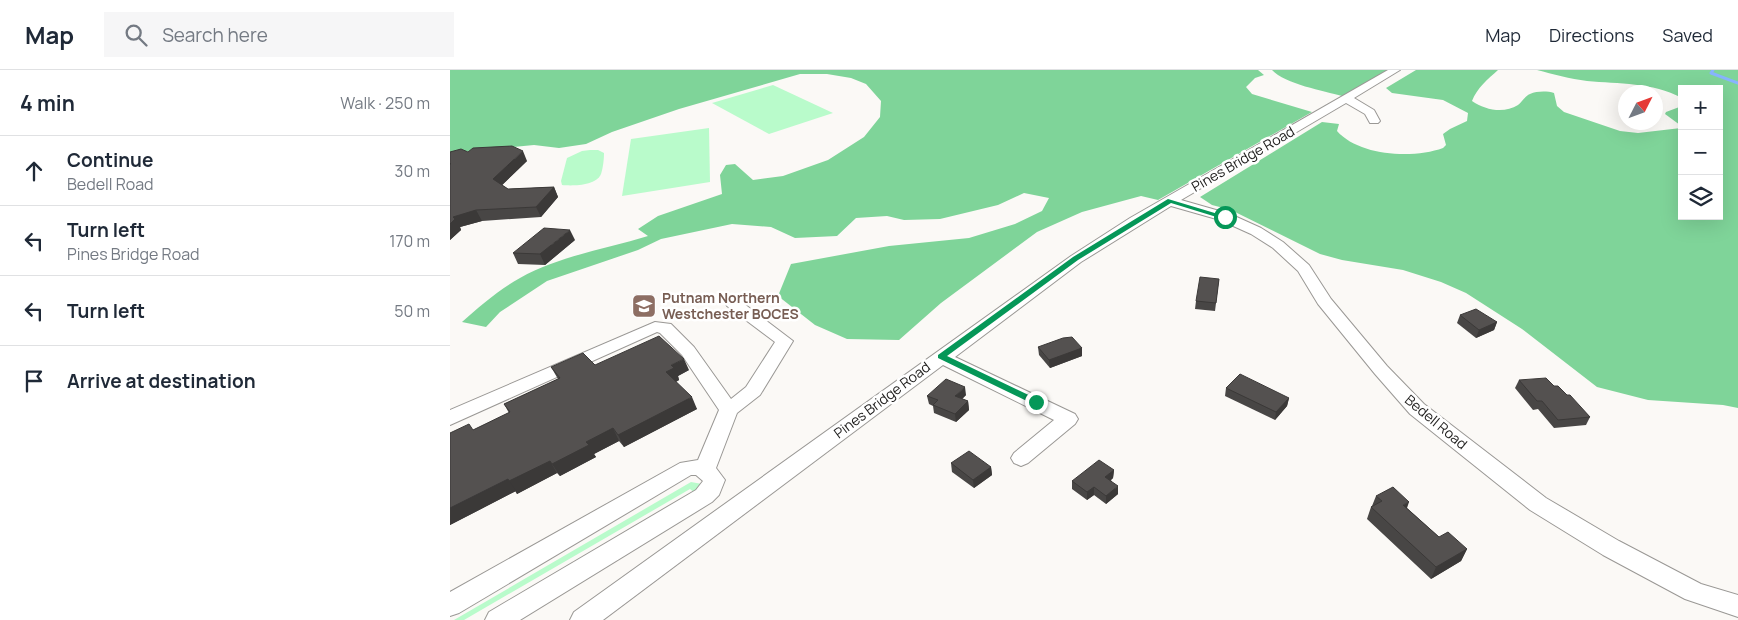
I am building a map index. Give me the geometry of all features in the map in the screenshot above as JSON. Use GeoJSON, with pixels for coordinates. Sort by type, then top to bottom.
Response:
{"type":"FeatureCollection","features":[{"type":"Feature","properties":{"kind":"street","name":"Pines Bridge Road"},"geometry":{"type":"LineString","coordinates":[[583,620],[1076,259],[1170,201],[1395,70]]}},
{"type":"Feature","properties":{"kind":"street"},"geometry":{"type":"LineString","coordinates":[[1347,99],[1370,112],[1374,120]]}},
{"type":"Feature","properties":{"kind":"street","name":"Bedell Road"},"geometry":{"type":"LineString","coordinates":[[1170,201],[1225,217],[1256,231],[1278,245],[1304,268],[1324,301],[1417,410],[1538,504],[1611,548],[1694,592],[1738,606]]}},
{"type":"Feature","properties":{"kind":"street"},"geometry":{"type":"LineString","coordinates":[[705,469],[729,410],[753,391],[784,341],[733,303]]}},
{"type":"Feature","properties":{"kind":"street"},"geometry":{"type":"LineString","coordinates":[[450,418],[655,327],[665,328],[688,351],[729,410]]}},
{"type":"Feature","properties":{"kind":"street"},"geometry":{"type":"LineString","coordinates":[[941,356],[1068,419],[1021,458]]}},
{"type":"Feature","properties":{"kind":"street"},"geometry":{"type":"LineString","coordinates":[[450,605],[687,468],[697,466],[705,469],[714,480],[711,489],[704,496],[498,620]]}},
{"type":"Feature","properties":{"kind":"green space"},"geometry":{"type":"Polygon","coordinates":[[[450,70],[1258,70],[1264,75],[1255,78],[1246,87],[1252,94],[1312,112],[1158,200],[1141,196],[1082,212],[1037,232],[941,303],[899,340],[847,339],[815,325],[778,296],[791,264],[889,246],[969,238],[1015,224],[1042,211],[1049,198],[1024,193],[998,205],[940,219],[904,220],[887,216],[856,218],[837,236],[795,238],[771,227],[732,224],[661,239],[638,250],[547,281],[500,312],[486,327],[462,322],[482,304],[520,278],[567,258],[648,236],[638,229],[658,216],[722,194],[720,175],[726,165],[735,164],[753,180],[783,176],[828,160],[864,137],[880,117],[881,101],[866,84],[851,78],[827,74],[800,74],[679,109],[612,132],[586,144],[559,148],[534,145],[450,153],[450,70]]]}},
{"type":"Feature","properties":{"kind":"green space"},"geometry":{"type":"Polygon","coordinates":[[[1272,70],[1389,70],[1342,96],[1295,83],[1272,70]]]}},
{"type":"Feature","properties":{"kind":"green space"},"geometry":{"type":"Polygon","coordinates":[[[1416,70],[1498,70],[1480,88],[1472,101],[1489,109],[1501,110],[1513,108],[1530,94],[1551,92],[1554,93],[1557,106],[1564,112],[1620,131],[1638,133],[1678,128],[1678,220],[1723,220],[1723,85],[1678,85],[1678,96],[1663,90],[1663,85],[1587,81],[1537,70],[1738,70],[1738,408],[1723,405],[1648,400],[1597,387],[1522,329],[1466,293],[1441,282],[1403,270],[1342,260],[1320,254],[1231,210],[1212,205],[1200,197],[1322,122],[1339,124],[1337,131],[1359,146],[1387,153],[1417,154],[1443,148],[1446,145],[1443,134],[1467,121],[1468,113],[1443,100],[1392,93],[1386,88],[1416,70]]]}},
{"type":"Feature","properties":{"kind":"green space"},"geometry":{"type":"Polygon","coordinates":[[[773,85],[833,113],[769,134],[712,103],[773,85]]]}},
{"type":"Feature","properties":{"kind":"green space"},"geometry":{"type":"Polygon","coordinates":[[[1678,108],[1678,124],[1665,114],[1678,108]]]}},
{"type":"Feature","properties":{"kind":"green space"},"geometry":{"type":"Polygon","coordinates":[[[709,128],[710,182],[622,196],[631,139],[709,128]]]}},
{"type":"Feature","properties":{"kind":"green space"},"geometry":{"type":"Polygon","coordinates":[[[598,150],[604,153],[601,174],[598,178],[589,183],[562,185],[561,181],[567,158],[582,151],[598,150]]]}},
{"type":"Feature","properties":{"kind":"green space"},"geometry":{"type":"Polygon","coordinates":[[[691,482],[702,484],[695,493],[690,489],[464,620],[454,620],[691,482]]]}},
{"type":"Feature","properties":{"kind":"building"},"geometry":{"type":"Polygon","coordinates":[[[512,146],[523,151],[493,179],[508,189],[554,187],[536,207],[476,210],[453,217],[455,219],[450,224],[450,152],[461,149],[468,152],[473,148],[512,146]]]}},
{"type":"Feature","properties":{"kind":"building"},"geometry":{"type":"Polygon","coordinates":[[[544,228],[570,230],[540,254],[513,253],[544,228]]]}},
{"type":"Feature","properties":{"kind":"building"},"geometry":{"type":"Polygon","coordinates":[[[1200,277],[1219,279],[1216,303],[1196,301],[1200,277]]]}},
{"type":"Feature","properties":{"kind":"building"},"geometry":{"type":"Polygon","coordinates":[[[1476,309],[1497,322],[1479,330],[1460,315],[1476,309]]]}},
{"type":"Feature","properties":{"kind":"building"},"geometry":{"type":"Polygon","coordinates":[[[659,336],[684,359],[671,365],[674,368],[666,372],[692,397],[618,435],[613,428],[586,442],[589,445],[552,464],[550,461],[509,481],[508,479],[450,508],[450,433],[469,424],[473,430],[510,412],[504,404],[560,378],[551,367],[583,353],[595,365],[659,336]]]}},
{"type":"Feature","properties":{"kind":"building"},"geometry":{"type":"Polygon","coordinates":[[[1072,337],[1082,348],[1049,360],[1038,347],[1063,338],[1072,337]]]}},
{"type":"Feature","properties":{"kind":"building"},"geometry":{"type":"Polygon","coordinates":[[[1240,374],[1289,398],[1276,412],[1226,388],[1240,374]]]}},
{"type":"Feature","properties":{"kind":"building"},"geometry":{"type":"Polygon","coordinates":[[[1546,378],[1554,386],[1558,386],[1567,395],[1570,395],[1590,417],[1558,420],[1542,401],[1537,401],[1519,380],[1546,378]]]}},
{"type":"Feature","properties":{"kind":"building"},"geometry":{"type":"Polygon","coordinates":[[[946,379],[965,387],[955,396],[968,401],[955,414],[933,405],[938,400],[927,396],[946,379]]]}},
{"type":"Feature","properties":{"kind":"building"},"geometry":{"type":"Polygon","coordinates":[[[969,451],[991,467],[973,480],[951,463],[969,451]]]}},
{"type":"Feature","properties":{"kind":"building"},"geometry":{"type":"Polygon","coordinates":[[[1099,460],[1114,470],[1105,477],[1118,486],[1106,496],[1094,487],[1087,492],[1072,481],[1099,460]]]}},
{"type":"Feature","properties":{"kind":"building"},"geometry":{"type":"Polygon","coordinates":[[[1393,487],[1409,502],[1403,505],[1439,537],[1448,532],[1467,549],[1436,567],[1371,507],[1382,501],[1376,496],[1393,487]]]}},
{"type":"Feature","properties":{"kind":"waterway"},"geometry":{"type":"LineString","coordinates":[[1713,70],[1711,73],[1738,83]]}},
{"type":"Feature","properties":{"kind":"place","name":"Putnam Northern Westchester BOCES"},"geometry":{"type":"Point","coordinates":[644,306]}},
{"type":"Feature","properties":{"kind":"route"},"geometry":{"type":"LineString","coordinates":[[1036,402],[941,356],[1076,259],[1136,220],[1170,201],[1225,217]]}}]}
